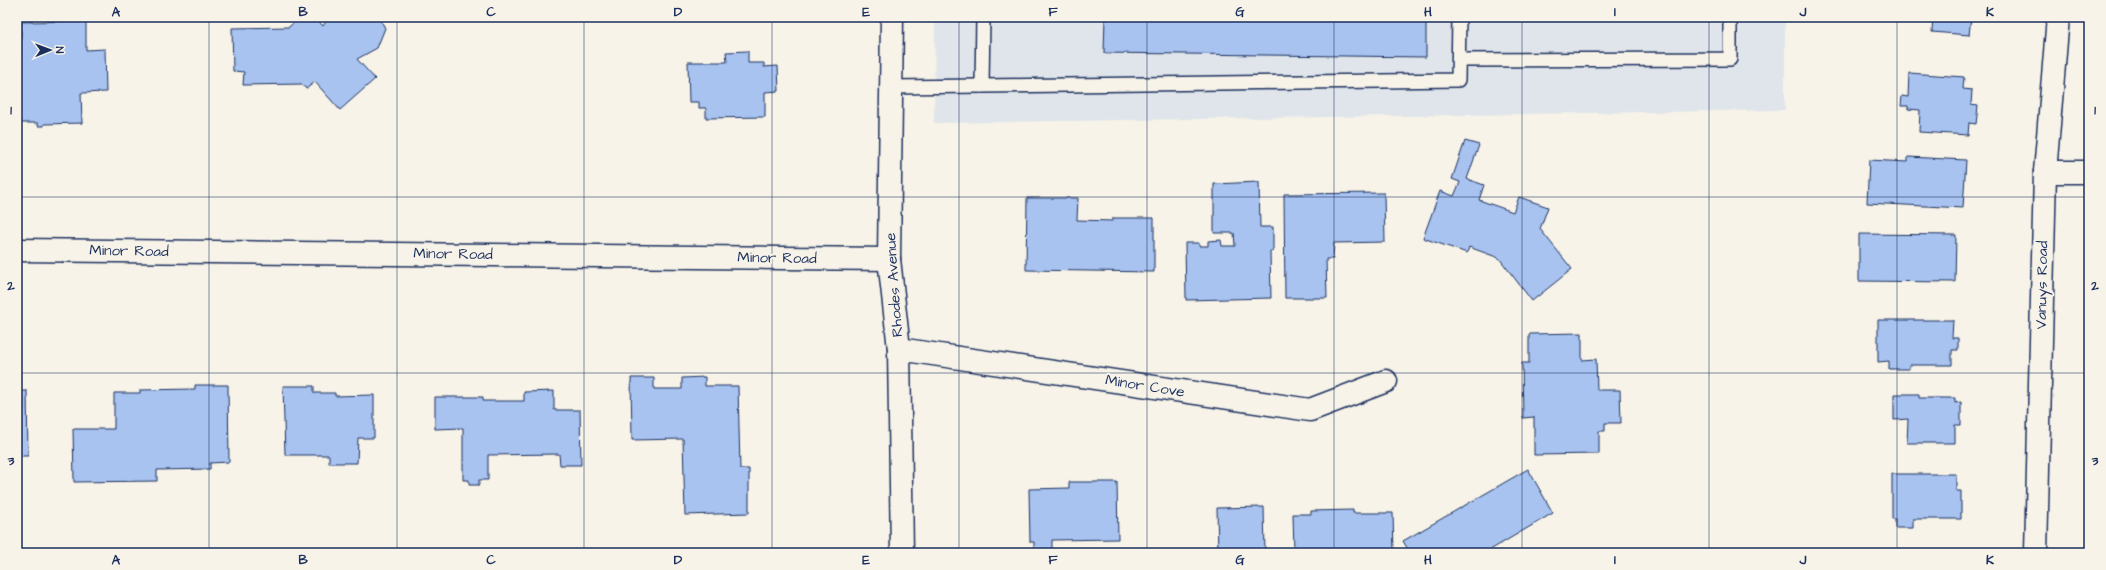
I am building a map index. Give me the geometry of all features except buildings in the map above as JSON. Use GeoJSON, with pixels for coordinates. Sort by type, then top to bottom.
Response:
{"type":"FeatureCollection","features":[{"type":"Feature","properties":{"kind":"street","name":"Rhodes Avenue"},"geometry":{"type":"LineString","coordinates":[[892,17],[889,259],[899,349],[902,553]]}},
{"type":"Feature","properties":{"kind":"street","name":"Vanuys Road"},"geometry":{"type":"LineString","coordinates":[[2036,553],[2045,172],[2058,17]]}},
{"type":"Feature","properties":{"kind":"street"},"geometry":{"type":"LineString","coordinates":[[2045,172],[2089,172]]}},
{"type":"Feature","properties":{"kind":"street","name":"Minor Road"},"geometry":{"type":"LineString","coordinates":[[17,250],[889,259]]}},
{"type":"Feature","properties":{"kind":"street","name":"Minor Cove"},"geometry":{"type":"LineString","coordinates":[[899,349],[1310,410],[1386,381]]}},
{"type":"Feature","properties":{"kind":"lane"},"geometry":{"type":"LineString","coordinates":[[982,86],[983,17]]}},
{"type":"Feature","properties":{"kind":"lane"},"geometry":{"type":"LineString","coordinates":[[891,87],[1458,80],[1459,17]]}},
{"type":"Feature","properties":{"kind":"lane"},"geometry":{"type":"LineString","coordinates":[[1459,60],[1730,59],[1730,17]]}},
{"type":"Feature","properties":{"kind":"shaded area"},"geometry":{"type":"Polygon","coordinates":[[[935,17],[1785,17],[1785,110],[934,123],[935,17]]]}}]}
